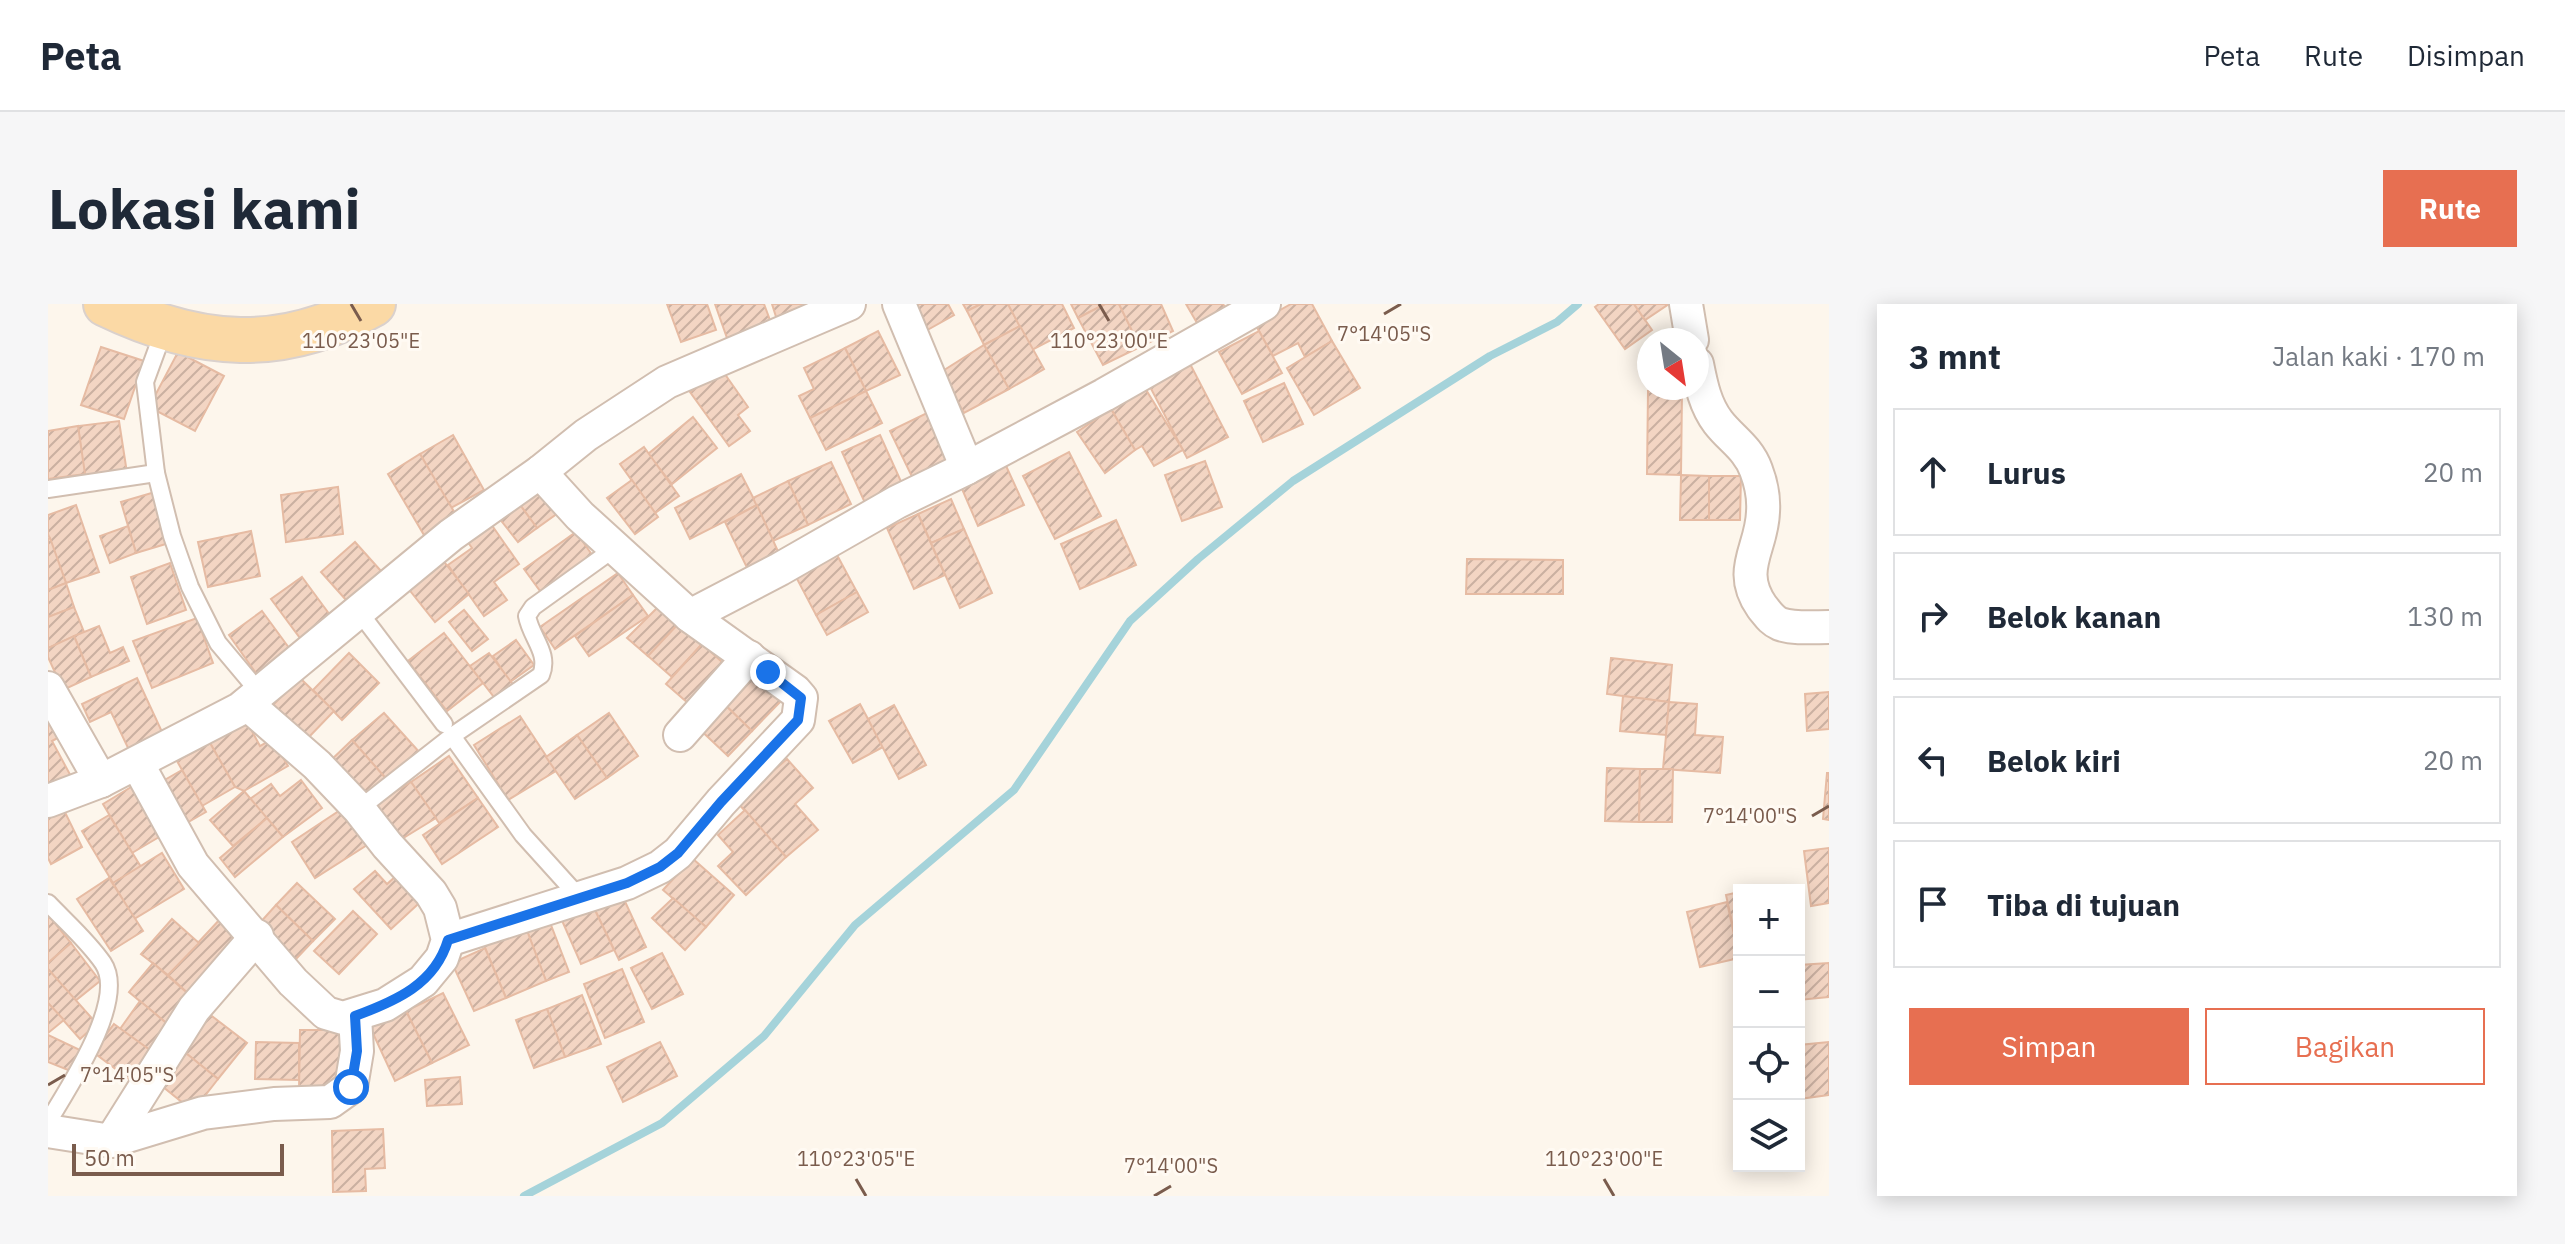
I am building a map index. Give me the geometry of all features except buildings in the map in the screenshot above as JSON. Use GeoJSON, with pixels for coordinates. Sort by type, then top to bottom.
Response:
{"type":"FeatureCollection","features":[{"type":"Feature","properties":{"kind":"main road"},"geometry":{"type":"LineString","coordinates":[[106,304],[165,328],[230,341],[285,338],[342,321],[373,304]]}},
{"type":"Feature","properties":{"kind":"street"},"geometry":{"type":"LineString","coordinates":[[48,801],[101,781],[137,763],[254,698],[451,535],[586,435],[667,382],[849,304]]}},
{"type":"Feature","properties":{"kind":"street"},"geometry":{"type":"LineString","coordinates":[[899,304],[967,468]]}},
{"type":"Feature","properties":{"kind":"street"},"geometry":{"type":"LineString","coordinates":[[690,616],[897,502],[1104,395],[1264,304]]}},
{"type":"Feature","properties":{"kind":"street"},"geometry":{"type":"LineString","coordinates":[[1686,304],[1690,328]]}},
{"type":"Feature","properties":{"kind":"street"},"geometry":{"type":"LineString","coordinates":[[1706,400],[1719,423],[1744,447],[1756,467],[1763,514],[1749,564],[1751,584],[1758,601],[1772,620],[1783,625],[1829,627]]}},
{"type":"Feature","properties":{"kind":"street"},"geometry":{"type":"LineString","coordinates":[[448,940],[627,883],[660,867],[678,853],[798,720],[801,698],[690,616],[580,516],[540,472]]}},
{"type":"Feature","properties":{"kind":"street"},"geometry":{"type":"LineString","coordinates":[[680,735],[749,657]]}},
{"type":"Feature","properties":{"kind":"street"},"geometry":{"type":"LineString","coordinates":[[48,688],[101,781]]}},
{"type":"Feature","properties":{"kind":"street"},"geometry":{"type":"LineString","coordinates":[[137,763],[193,865],[257,936],[293,982],[326,1013],[343,1018],[385,1005],[423,981],[442,958],[448,940],[440,908],[431,893],[359,809],[254,698]]}},
{"type":"Feature","properties":{"kind":"street"},"geometry":{"type":"LineString","coordinates":[[111,1141],[194,1009],[257,936]]}},
{"type":"Feature","properties":{"kind":"street"},"geometry":{"type":"LineString","coordinates":[[48,1131],[111,1141],[203,1113],[274,1104],[330,1102],[351,1087],[357,1051],[355,1016]]}},
{"type":"Feature","properties":{"kind":"lane"},"geometry":{"type":"LineString","coordinates":[[165,328],[145,382],[156,473],[172,536],[190,587],[218,643],[254,698]]}},
{"type":"Feature","properties":{"kind":"lane"},"geometry":{"type":"LineString","coordinates":[[48,489],[156,473]]}},
{"type":"Feature","properties":{"kind":"lane"},"geometry":{"type":"LineString","coordinates":[[359,809],[448,730],[541,675],[545,664],[542,650],[529,630],[527,616],[533,607],[615,548]]}},
{"type":"Feature","properties":{"kind":"lane"},"geometry":{"type":"LineString","coordinates":[[360,613],[523,835],[579,897]]}},
{"type":"Feature","properties":{"kind":"lane"},"geometry":{"type":"LineString","coordinates":[[48,903],[104,964],[110,985],[104,1014],[85,1058],[48,1122]]}},
{"type":"Feature","properties":{"kind":"waterway"},"geometry":{"type":"LineString","coordinates":[[524,1196],[662,1123],[764,1036],[855,925],[1014,790],[1130,621],[1198,559],[1293,481],[1490,356],[1557,322],[1578,304]]}},
{"type":"Feature","properties":{"kind":"route"},"geometry":{"type":"LineString","coordinates":[[351,1087],[357,1051],[355,1016],[385,1005],[423,981],[442,958],[448,940],[627,883],[660,867],[678,853],[798,720],[801,698],[768,672]]}}]}
